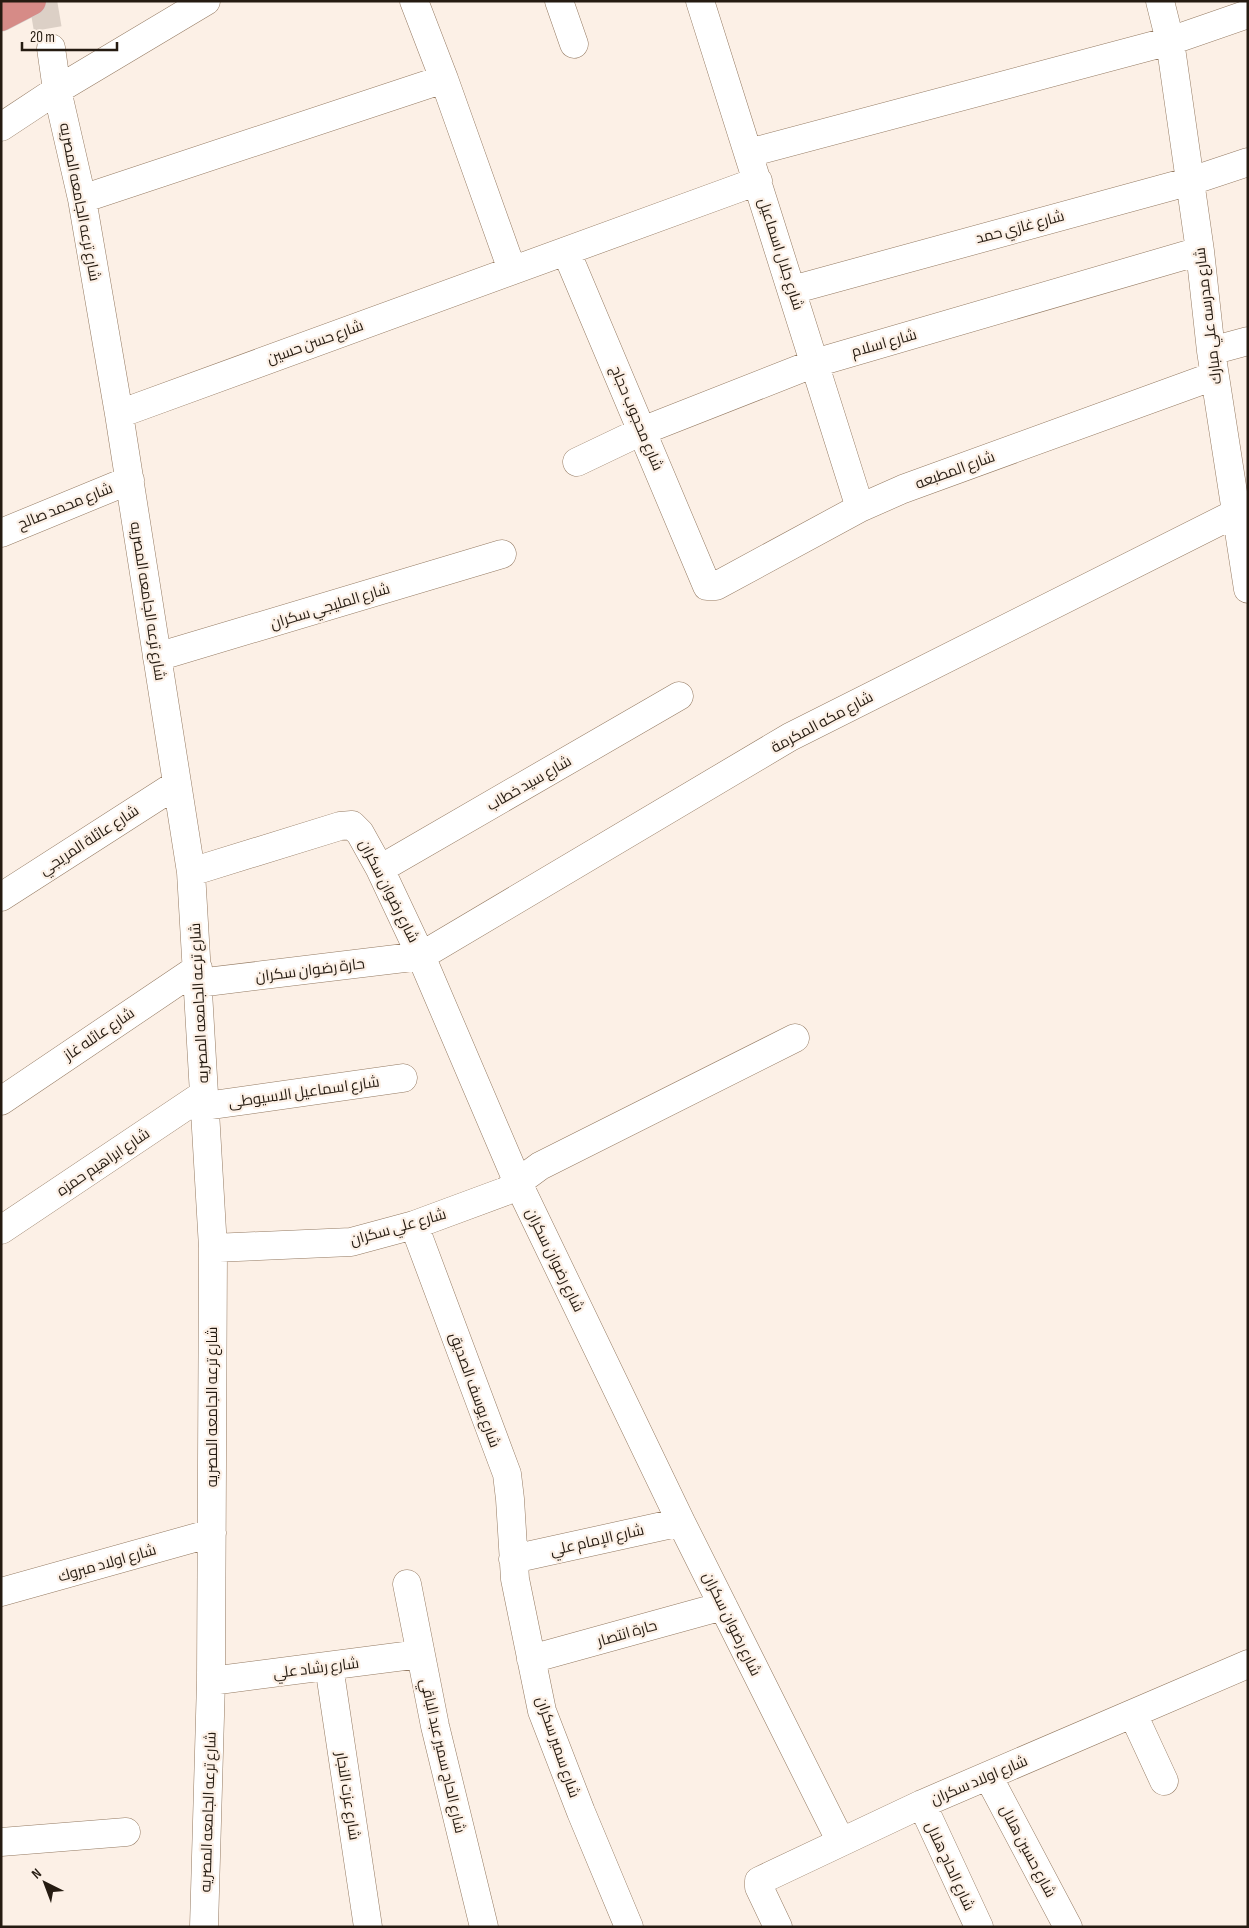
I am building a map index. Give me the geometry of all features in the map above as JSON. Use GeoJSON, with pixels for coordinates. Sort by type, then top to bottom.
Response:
{"type":"FeatureCollection","features":[{"type":"Feature","properties":{"kind":"highway"},"geometry":{"type":"LineString","coordinates":[[1,17],[32,1]]}},
{"type":"Feature","properties":{"kind":"street"},"geometry":{"type":"LineString","coordinates":[[1,127],[57,90],[206,1]]}},
{"type":"Feature","properties":{"kind":"street"},"geometry":{"type":"LineString","coordinates":[[414,1],[512,270]]}},
{"type":"Feature","properties":{"kind":"street"},"geometry":{"type":"LineString","coordinates":[[560,1],[574,44]]}},
{"type":"Feature","properties":{"kind":"street","name":"شارع جلال اسماعيل"},"geometry":{"type":"LineString","coordinates":[[700,1],[860,508]]}},
{"type":"Feature","properties":{"kind":"street","name":"شارع مدرسه علي مبارك"},"geometry":{"type":"LineString","coordinates":[[1160,1],[1170,41],[1191,181],[1213,364],[1248,590]]}},
{"type":"Feature","properties":{"kind":"street","name":"شارع مدرسه علي مبارك"},"geometry":{"type":"LineString","coordinates":[[1168,1],[1170,41]]}},
{"type":"Feature","properties":{"kind":"street"},"geometry":{"type":"LineString","coordinates":[[749,153],[1170,41],[1248,14]]}},
{"type":"Feature","properties":{"kind":"street","name":"شارع ترعه الجامعه المصريه"},"geometry":{"type":"LineString","coordinates":[[51,48],[57,90],[82,199],[119,414],[191,872],[213,1248],[211,1681],[204,1927]]}},
{"type":"Feature","properties":{"kind":"street"},"geometry":{"type":"LineString","coordinates":[[82,199],[444,79]]}},
{"type":"Feature","properties":{"kind":"street","name":"شارع غازي حمد"},"geometry":{"type":"LineString","coordinates":[[792,290],[1191,181],[1248,162]]}},
{"type":"Feature","properties":{"kind":"street","name":"شارع حسن حسين"},"geometry":{"type":"LineString","coordinates":[[119,414],[758,182]]}},
{"type":"Feature","properties":{"kind":"street","name":"شارع محجوب حجاج"},"geometry":{"type":"LineString","coordinates":[[566,251],[707,586]]}},
{"type":"Feature","properties":{"kind":"street","name":"شارع اسلام"},"geometry":{"type":"LineString","coordinates":[[577,462],[642,431],[815,363],[1200,251]]}},
{"type":"Feature","properties":{"kind":"street","name":"شارع المطبعه"},"geometry":{"type":"LineString","coordinates":[[707,586],[716,586],[860,508],[902,489],[1213,364],[1248,342]]}},
{"type":"Feature","properties":{"kind":"street","name":"شارع محمد صالح"},"geometry":{"type":"LineString","coordinates":[[1,533],[130,480]]}},
{"type":"Feature","properties":{"kind":"street","name":"شارع مكه المكرمة"},"geometry":{"type":"LineString","coordinates":[[422,956],[790,737],[1236,513]]}},
{"type":"Feature","properties":{"kind":"street","name":"شارع المليجي سكران"},"geometry":{"type":"LineString","coordinates":[[157,657],[502,554]]}},
{"type":"Feature","properties":{"kind":"street","name":"شارع سيد خطاب"},"geometry":{"type":"LineString","coordinates":[[380,869],[679,696]]}},
{"type":"Feature","properties":{"kind":"street","name":"شارع عائلة المريجي"},"geometry":{"type":"LineString","coordinates":[[1,897],[177,784]]}},
{"type":"Feature","properties":{"kind":"street","name":"شارع رضوان سكران"},"geometry":{"type":"LineString","coordinates":[[191,872],[340,826],[352,826],[360,833],[380,869],[422,956],[518,1183],[681,1522],[841,1842]]}},
{"type":"Feature","properties":{"kind":"street","name":"حارة رضوان سكران"},"geometry":{"type":"LineString","coordinates":[[198,976],[422,956]]}},
{"type":"Feature","properties":{"kind":"street","name":"شارع عائله غاز"},"geometry":{"type":"LineString","coordinates":[[1,1101],[198,976]]}},
{"type":"Feature","properties":{"kind":"street","name":"شارع علي سكران"},"geometry":{"type":"LineString","coordinates":[[213,1248],[351,1242],[414,1225],[506,1191],[540,1166],[795,1038]]}},
{"type":"Feature","properties":{"kind":"street","name":"شارع اسماعيل الاسيوطى"},"geometry":{"type":"LineString","coordinates":[[204,1100],[402,1078]]}},
{"type":"Feature","properties":{"kind":"street","name":"شارع ابراهيم حمزه"},"geometry":{"type":"LineString","coordinates":[[1,1230],[204,1100]]}},
{"type":"Feature","properties":{"kind":"street","name":"شارع يوسف الصديق"},"geometry":{"type":"LineString","coordinates":[[414,1225],[507,1474],[513,1559]]}},
{"type":"Feature","properties":{"kind":"street","name":"شارع الإمام علي"},"geometry":{"type":"LineString","coordinates":[[513,1559],[681,1522]]}},
{"type":"Feature","properties":{"kind":"street","name":"شارع اولاد مبروك"},"geometry":{"type":"LineString","coordinates":[[1,1592],[212,1533]]}},
{"type":"Feature","properties":{"kind":"street","name":"شارع سمير سكران"},"geometry":{"type":"LineString","coordinates":[[513,1559],[515,1579],[542,1711],[581,1812],[629,1927]]}},
{"type":"Feature","properties":{"kind":"street","name":"شارع الحاج سمير عبد الباقي"},"geometry":{"type":"LineString","coordinates":[[407,1584],[437,1735],[484,1927]]}},
{"type":"Feature","properties":{"kind":"street","name":"حارة انتصار"},"geometry":{"type":"LineString","coordinates":[[531,1660],[723,1606]]}},
{"type":"Feature","properties":{"kind":"street","name":"شارع رشاد علي"},"geometry":{"type":"LineString","coordinates":[[211,1681],[420,1654]]}},
{"type":"Feature","properties":{"kind":"street","name":"شارع اولاد سكران"},"geometry":{"type":"LineString","coordinates":[[778,1927],[759,1881],[922,1804],[1248,1664]]}},
{"type":"Feature","properties":{"kind":"street","name":"شارع عزت النجار"},"geometry":{"type":"LineString","coordinates":[[328,1666],[368,1927]]}},
{"type":"Feature","properties":{"kind":"street"},"geometry":{"type":"LineString","coordinates":[[1133,1714],[1164,1781]]}},
{"type":"Feature","properties":{"kind":"street","name":"شارع حسين هلال"},"geometry":{"type":"LineString","coordinates":[[988,1776],[1068,1927]]}},
{"type":"Feature","properties":{"kind":"street","name":"شارع الحاج هلال"},"geometry":{"type":"LineString","coordinates":[[922,1804],[979,1927]]}},
{"type":"Feature","properties":{"kind":"street"},"geometry":{"type":"LineString","coordinates":[[1,1842],[126,1832]]}},
{"type":"Feature","properties":{"kind":"tunnel"},"geometry":{"type":"LineString","coordinates":[[43,1],[51,48]]}}]}
